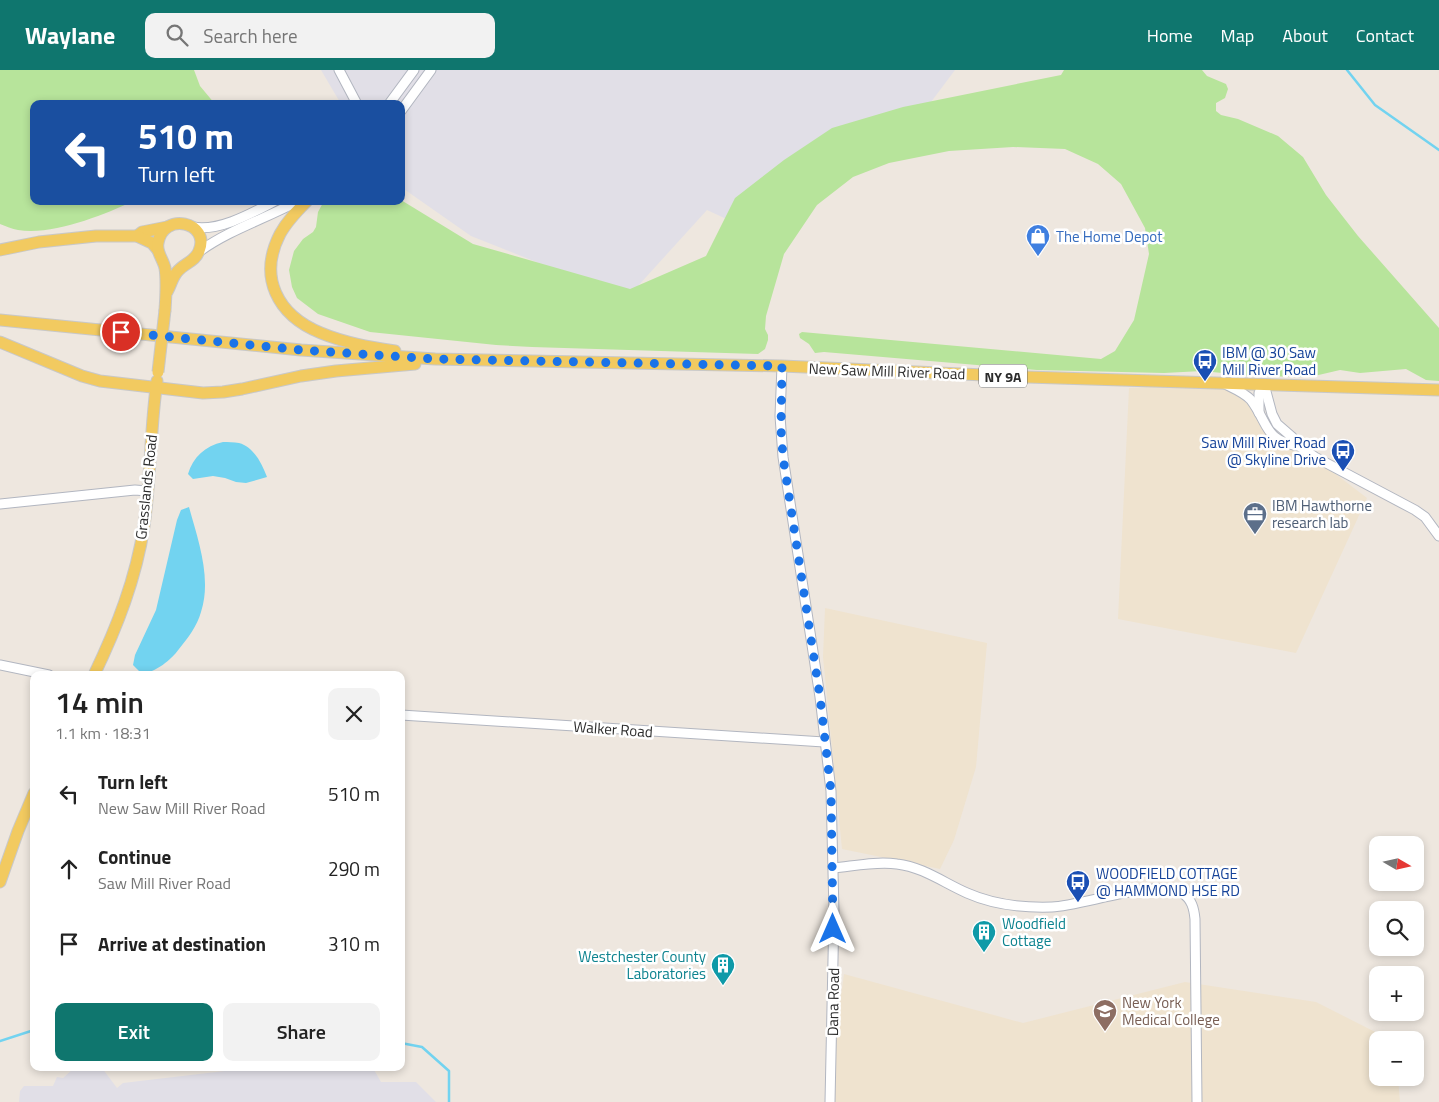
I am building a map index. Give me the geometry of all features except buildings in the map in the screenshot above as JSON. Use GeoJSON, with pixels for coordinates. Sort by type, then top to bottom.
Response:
{"type":"FeatureCollection","features":[{"type":"Feature","properties":{"kind":"main road"},"geometry":{"type":"LineString","coordinates":[[303,205],[281,232],[274,248],[270,265],[271,281],[277,297],[287,310],[318,332],[336,339],[357,345],[461,360]]}},
{"type":"Feature","properties":{"kind":"main road"},"geometry":{"type":"LineString","coordinates":[[136,236],[142,232],[177,223],[193,227],[199,235],[200,251],[193,260],[177,272],[167,292]]}},
{"type":"Feature","properties":{"kind":"main road"},"geometry":{"type":"LineString","coordinates":[[167,227],[159,237],[158,249],[165,269],[167,292]]}},
{"type":"Feature","properties":{"kind":"main road"},"geometry":{"type":"LineString","coordinates":[[0,250],[69,238],[96,236],[136,236],[152,243],[158,249]]}},
{"type":"Feature","properties":{"kind":"main road"},"geometry":{"type":"LineString","coordinates":[[162,260],[176,265],[184,265]]}},
{"type":"Feature","properties":{"kind":"main road","name":"Grasslands Road"},"geometry":{"type":"LineString","coordinates":[[96,671],[114,630],[133,579],[144,526],[156,387],[167,292]]}},
{"type":"Feature","properties":{"kind":"main road","name":"NY 9A"},"geometry":{"type":"LineString","coordinates":[[0,320],[301,350],[461,360]]}},
{"type":"Feature","properties":{"kind":"main road"},"geometry":{"type":"LineString","coordinates":[[0,342],[82,376],[100,381],[203,393],[223,392],[336,371],[461,360]]}},
{"type":"Feature","properties":{"kind":"main road","name":"New Saw Mill River Road"},"geometry":{"type":"LineString","coordinates":[[461,360],[782,366],[1223,383]]}},
{"type":"Feature","properties":{"kind":"main road","name":"NY 9A"},"geometry":{"type":"LineString","coordinates":[[1223,383],[1439,390]]}},
{"type":"Feature","properties":{"kind":"main road"},"geometry":{"type":"LineString","coordinates":[[0,882],[30,802]]}},
{"type":"Feature","properties":{"kind":"street"},"geometry":{"type":"LineString","coordinates":[[339,70],[355,100]]}},
{"type":"Feature","properties":{"kind":"street"},"geometry":{"type":"LineString","coordinates":[[392,100],[414,70]]}},
{"type":"Feature","properties":{"kind":"street"},"geometry":{"type":"LineString","coordinates":[[405,106],[431,70]]}},
{"type":"Feature","properties":{"kind":"street"},"geometry":{"type":"LineString","coordinates":[[193,227],[220,226],[266,205]]}},
{"type":"Feature","properties":{"kind":"street"},"geometry":{"type":"LineString","coordinates":[[200,251],[236,229],[291,205]]}},
{"type":"Feature","properties":{"kind":"street","name":"Dana Road"},"geometry":{"type":"LineString","coordinates":[[782,366],[780,422],[783,457],[820,697],[831,791],[833,868],[830,1102]]}},
{"type":"Feature","properties":{"kind":"street"},"geometry":{"type":"LineString","coordinates":[[1223,383],[1250,400],[1270,433],[1284,444],[1299,446]]}},
{"type":"Feature","properties":{"kind":"street"},"geometry":{"type":"LineString","coordinates":[[1258,414],[1259,393],[1264,384]]}},
{"type":"Feature","properties":{"kind":"street"},"geometry":{"type":"LineString","coordinates":[[1264,384],[1272,414],[1277,424],[1292,436],[1299,446],[1315,457],[1416,510],[1425,517],[1439,536]]}},
{"type":"Feature","properties":{"kind":"street"},"geometry":{"type":"LineString","coordinates":[[0,504],[135,490],[147,491]]}},
{"type":"Feature","properties":{"kind":"street"},"geometry":{"type":"LineString","coordinates":[[0,665],[30,671]]}},
{"type":"Feature","properties":{"kind":"street","name":"Walker Road"},"geometry":{"type":"LineString","coordinates":[[405,715],[824,742]]}},
{"type":"Feature","properties":{"kind":"street"},"geometry":{"type":"LineString","coordinates":[[833,868],[870,863],[897,864],[928,873],[967,893],[986,900],[1019,907],[1056,907],[1141,890],[1161,889],[1182,893],[1189,899],[1194,908],[1195,919],[1197,1102]]}},
{"type":"Feature","properties":{"kind":"shaded area"},"geometry":{"type":"Polygon","coordinates":[[[321,70],[955,70],[925,110],[735,223],[707,210],[627,298],[471,236],[405,190],[405,100],[339,100],[321,70]]]}},
{"type":"Feature","properties":{"kind":"shaded area"},"geometry":{"type":"Polygon","coordinates":[[[1223,383],[1299,446],[1367,498],[1296,653],[1118,619],[1129,388],[1223,383]]]}},
{"type":"Feature","properties":{"kind":"shaded area"},"geometry":{"type":"Polygon","coordinates":[[[825,608],[987,643],[976,767],[954,840],[940,869],[842,849],[823,657],[825,608]]]}},
{"type":"Feature","properties":{"kind":"shaded area","name":"New York Medical College"},"geometry":{"type":"Polygon","coordinates":[[[844,974],[1023,1023],[1185,982],[1316,1002],[1373,1031],[1369,1031],[1369,1086],[1399,1086],[1400,1102],[826,1102],[844,974]]]}},
{"type":"Feature","properties":{"kind":"shaded area"},"geometry":{"type":"Polygon","coordinates":[[[71,1071],[104,1071],[117,1088],[123,1083],[225,1071],[375,1071],[381,1082],[416,1082],[436,1102],[19,1102],[20,1091],[24,1086],[53,1086],[57,1077],[63,1078],[71,1071]]]}},
{"type":"Feature","properties":{"kind":"green space"},"geometry":{"type":"Polygon","coordinates":[[[0,70],[194,70],[200,86],[212,100],[30,100],[30,205],[125,205],[93,218],[46,230],[18,230],[0,224],[0,70]]]}},
{"type":"Feature","properties":{"kind":"green space"},"geometry":{"type":"Polygon","coordinates":[[[1064,70],[1202,70],[1207,76],[1226,84],[1228,89],[1225,98],[1216,103],[1216,111],[1221,115],[1238,119],[1278,136],[1303,157],[1326,195],[1358,236],[1439,328],[1439,381],[1426,380],[1406,369],[1360,373],[1340,370],[1310,377],[1253,376],[1202,371],[1164,373],[1037,370],[824,352],[815,353],[809,344],[800,338],[799,334],[802,332],[1101,359],[1115,351],[1134,320],[1149,254],[1145,228],[1121,184],[1098,164],[1065,149],[1013,147],[949,151],[889,163],[853,177],[817,205],[784,254],[766,316],[765,329],[768,340],[765,349],[758,354],[496,345],[370,332],[318,314],[297,298],[292,287],[289,270],[294,251],[303,239],[313,232],[322,205],[405,205],[405,202],[473,244],[630,289],[706,256],[735,198],[784,160],[832,128],[903,107],[1061,75],[1064,70]]]}},
{"type":"Feature","properties":{"kind":"water"},"geometry":{"type":"Polygon","coordinates":[[[223,442],[239,443],[249,448],[260,462],[267,477],[246,483],[213,476],[193,479],[188,474],[197,457],[205,449],[223,442]]]}},
{"type":"Feature","properties":{"kind":"water"},"geometry":{"type":"Polygon","coordinates":[[[189,507],[200,546],[205,586],[201,612],[192,632],[172,657],[163,665],[151,671],[139,671],[133,665],[135,655],[156,610],[181,510],[189,507]]]}},
{"type":"Feature","properties":{"kind":"waterway"},"geometry":{"type":"LineString","coordinates":[[1347,70],[1375,105],[1439,150]]}},
{"type":"Feature","properties":{"kind":"waterway"},"geometry":{"type":"LineString","coordinates":[[0,1041],[30,1031]]}},
{"type":"Feature","properties":{"kind":"waterway"},"geometry":{"type":"LineString","coordinates":[[405,1044],[422,1047],[449,1071],[449,1102]]}},
{"type":"Feature","properties":{"kind":"place","name":"The Home Depot"},"geometry":{"type":"Point","coordinates":[1038,257]}},
{"type":"Feature","properties":{"kind":"place","name":"IBM @ 30 Saw Mill River Road"},"geometry":{"type":"Point","coordinates":[1205,382]}},
{"type":"Feature","properties":{"kind":"place","name":"Saw Mill River Road @ Skyline Drive"},"geometry":{"type":"Point","coordinates":[1343,472]}},
{"type":"Feature","properties":{"kind":"place","name":"IBM Hawthorne research lab"},"geometry":{"type":"Point","coordinates":[1255,535]}},
{"type":"Feature","properties":{"kind":"place","name":"WOODFIELD COTTAGE @ HAMMOND HSE RD"},"geometry":{"type":"Point","coordinates":[1078,903]}},
{"type":"Feature","properties":{"kind":"place","name":"Woodfield Cottage"},"geometry":{"type":"Point","coordinates":[984,953]}},
{"type":"Feature","properties":{"kind":"place","name":"Westchester County Laboratories"},"geometry":{"type":"Point","coordinates":[723,986]}},
{"type":"Feature","properties":{"kind":"place","name":"New York Medical College"},"geometry":{"type":"Point","coordinates":[1105,1032]}},
{"type":"Feature","properties":{"kind":"route"},"geometry":{"type":"LineString","coordinates":[[121,332],[368,356],[490,361],[782,366],[781,429],[783,457],[820,697],[831,791],[833,929]]}}]}
